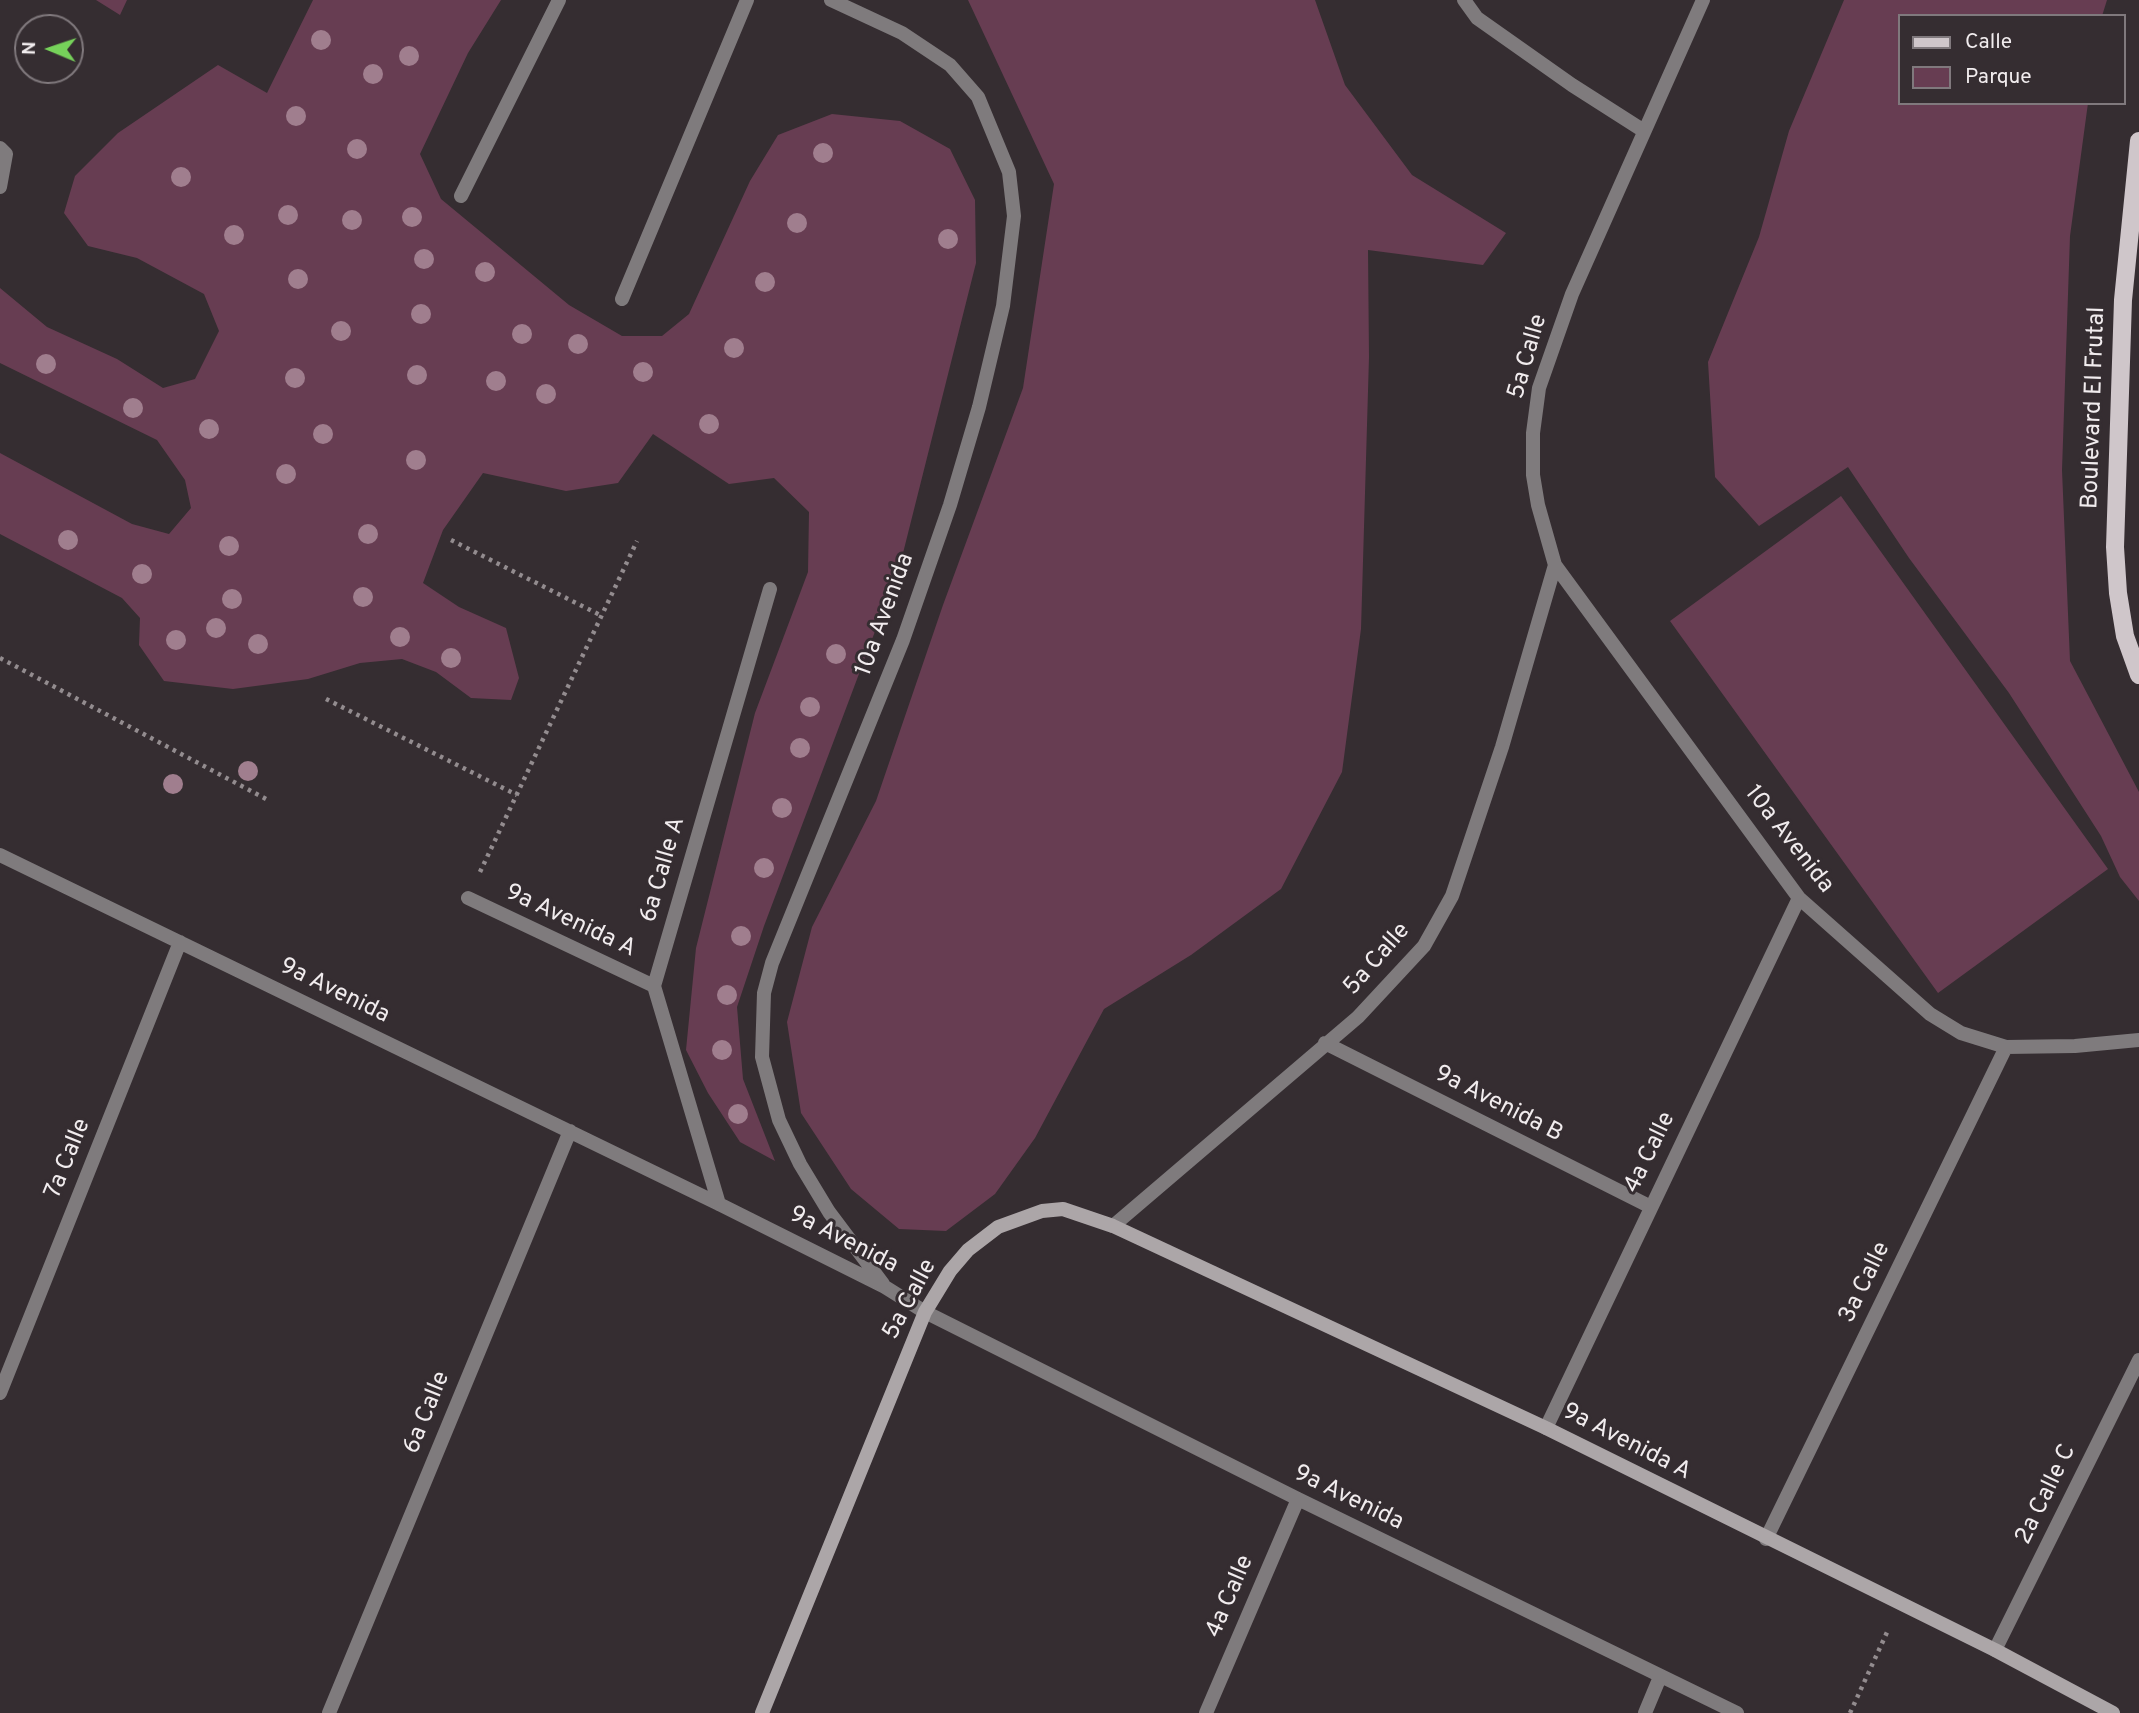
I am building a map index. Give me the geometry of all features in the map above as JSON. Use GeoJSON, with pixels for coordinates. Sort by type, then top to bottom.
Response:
{"type":"FeatureCollection","features":[{"type":"Feature","properties":{"kind":"main road","name":"Boulevard El Frutal"},"geometry":{"type":"LineString","coordinates":[[2139,141],[2123,300],[2115,547],[2118,593],[2125,636],[2139,675]]}},
{"type":"Feature","properties":{"kind":"street"},"geometry":{"type":"LineString","coordinates":[[461,196],[559,0]]}},
{"type":"Feature","properties":{"kind":"street"},"geometry":{"type":"LineString","coordinates":[[622,299],[747,0]]}},
{"type":"Feature","properties":{"kind":"street","name":"10a Avenida"},"geometry":{"type":"LineString","coordinates":[[831,0],[911,40],[950,65],[978,97],[1009,172],[1014,216],[1003,306],[979,407],[950,505],[903,640],[772,963],[764,993],[762,1057],[779,1120],[800,1164],[829,1212],[886,1287]]}},
{"type":"Feature","properties":{"kind":"street"},"geometry":{"type":"LineString","coordinates":[[1464,0],[1477,18],[1572,85],[1644,131]]}},
{"type":"Feature","properties":{"kind":"street","name":"5a Calle"},"geometry":{"type":"LineString","coordinates":[[762,1713],[925,1312],[950,1271],[968,1250],[1012,1220],[1042,1211],[1063,1209],[1113,1226],[1375,1000],[1424,946],[1452,896],[1502,747],[1555,565],[1538,505],[1534,475],[1533,433],[1539,388],[1572,294],[1703,0]]}},
{"type":"Feature","properties":{"kind":"street"},"geometry":{"type":"LineString","coordinates":[[0,148],[6,154],[0,187]]}},
{"type":"Feature","properties":{"kind":"street","name":"10a Avenida"},"geometry":{"type":"LineString","coordinates":[[1555,565],[1799,898],[1930,1014],[1961,1033],[2006,1047],[2075,1046],[2139,1040]]}},
{"type":"Feature","properties":{"kind":"street","name":"6a Calle A"},"geometry":{"type":"LineString","coordinates":[[654,986],[770,589]]}},
{"type":"Feature","properties":{"kind":"street","name":"9a Avenida"},"geometry":{"type":"LineString","coordinates":[[0,855],[719,1204],[886,1287],[925,1312],[1298,1499],[1737,1713]]}},
{"type":"Feature","properties":{"kind":"street","name":"9a Avenida A"},"geometry":{"type":"LineString","coordinates":[[468,898],[654,986]]}},
{"type":"Feature","properties":{"kind":"street","name":"4a Calle"},"geometry":{"type":"LineString","coordinates":[[1546,1428],[1799,898]]}},
{"type":"Feature","properties":{"kind":"street","name":"7a Calle"},"geometry":{"type":"LineString","coordinates":[[0,1393],[180,942]]}},
{"type":"Feature","properties":{"kind":"street"},"geometry":{"type":"LineString","coordinates":[[654,986],[719,1204]]}},
{"type":"Feature","properties":{"kind":"street","name":"9a Avenida B"},"geometry":{"type":"LineString","coordinates":[[1325,1043],[1650,1207]]}},
{"type":"Feature","properties":{"kind":"street","name":"3a Calle"},"geometry":{"type":"LineString","coordinates":[[1766,1539],[2006,1047]]}},
{"type":"Feature","properties":{"kind":"street","name":"6a Calle"},"geometry":{"type":"LineString","coordinates":[[329,1713],[570,1131]]}},
{"type":"Feature","properties":{"kind":"street","name":"9a Avenida A"},"geometry":{"type":"LineString","coordinates":[[1113,1226],[1546,1428],[1995,1650],[2113,1713]]}},
{"type":"Feature","properties":{"kind":"street","name":"2a Calle C"},"geometry":{"type":"LineString","coordinates":[[1995,1650],[2139,1360]]}},
{"type":"Feature","properties":{"kind":"street","name":"4a Calle"},"geometry":{"type":"LineString","coordinates":[[1206,1713],[1298,1499]]}},
{"type":"Feature","properties":{"kind":"street"},"geometry":{"type":"LineString","coordinates":[[1645,1713],[1660,1677]]}},
{"type":"Feature","properties":{"kind":"path"},"geometry":{"type":"LineString","coordinates":[[451,540],[602,616]]}},
{"type":"Feature","properties":{"kind":"path"},"geometry":{"type":"LineString","coordinates":[[468,898],[637,541]]}},
{"type":"Feature","properties":{"kind":"path"},"geometry":{"type":"LineString","coordinates":[[0,658],[268,800]]}},
{"type":"Feature","properties":{"kind":"path"},"geometry":{"type":"LineString","coordinates":[[326,699],[517,795]]}},
{"type":"Feature","properties":{"kind":"path"},"geometry":{"type":"LineString","coordinates":[[1850,1713],[1900,1605]]}},
{"type":"Feature","properties":{"kind":"green space"},"geometry":{"type":"Polygon","coordinates":[[[96,0],[127,0],[120,15],[96,0]]]}},
{"type":"Feature","properties":{"kind":"green space"},"geometry":{"type":"Polygon","coordinates":[[[313,0],[501,0],[468,53],[420,154],[441,199],[569,305],[622,336],[662,336],[689,314],[750,181],[778,135],[832,114],[900,121],[950,149],[975,200],[976,263],[900,565],[764,926],[737,1007],[743,1079],[775,1161],[740,1142],[708,1093],[686,1050],[696,948],[755,713],[808,572],[809,512],[774,478],[729,484],[653,434],[618,483],[566,491],[483,473],[443,530],[423,583],[459,607],[506,628],[519,678],[511,700],[471,698],[436,672],[402,659],[360,663],[308,679],[233,689],[164,681],[139,645],[140,618],[122,598],[0,534],[0,453],[132,524],[169,534],[191,508],[185,480],[157,440],[0,363],[0,288],[47,327],[117,359],[163,388],[195,379],[219,331],[204,294],[137,258],[88,246],[64,213],[75,176],[118,133],[218,65],[267,93],[313,0]]]}},
{"type":"Feature","properties":{"kind":"green space"},"geometry":{"type":"Polygon","coordinates":[[[968,0],[1315,0],[1345,85],[1412,175],[1506,233],[1483,265],[1368,250],[1369,357],[1361,629],[1342,772],[1281,889],[1191,955],[1104,1009],[1035,1138],[995,1194],[946,1231],[899,1229],[851,1189],[801,1113],[787,1022],[812,927],[876,801],[943,605],[1023,388],[1054,184],[968,0]]]}},
{"type":"Feature","properties":{"kind":"green space"},"geometry":{"type":"Polygon","coordinates":[[[1844,0],[2107,0],[2103,14],[1898,14],[1898,105],[2088,105],[2070,236],[2062,470],[2070,661],[2139,792],[2139,901],[2120,877],[2101,836],[2009,693],[1909,558],[1848,467],[1759,526],[1715,477],[1708,362],[1759,237],[1789,131],[1844,0]]]}},
{"type":"Feature","properties":{"kind":"green space"},"geometry":{"type":"Polygon","coordinates":[[[1841,496],[2108,869],[1938,993],[1670,621],[1841,496]]]}}]}
